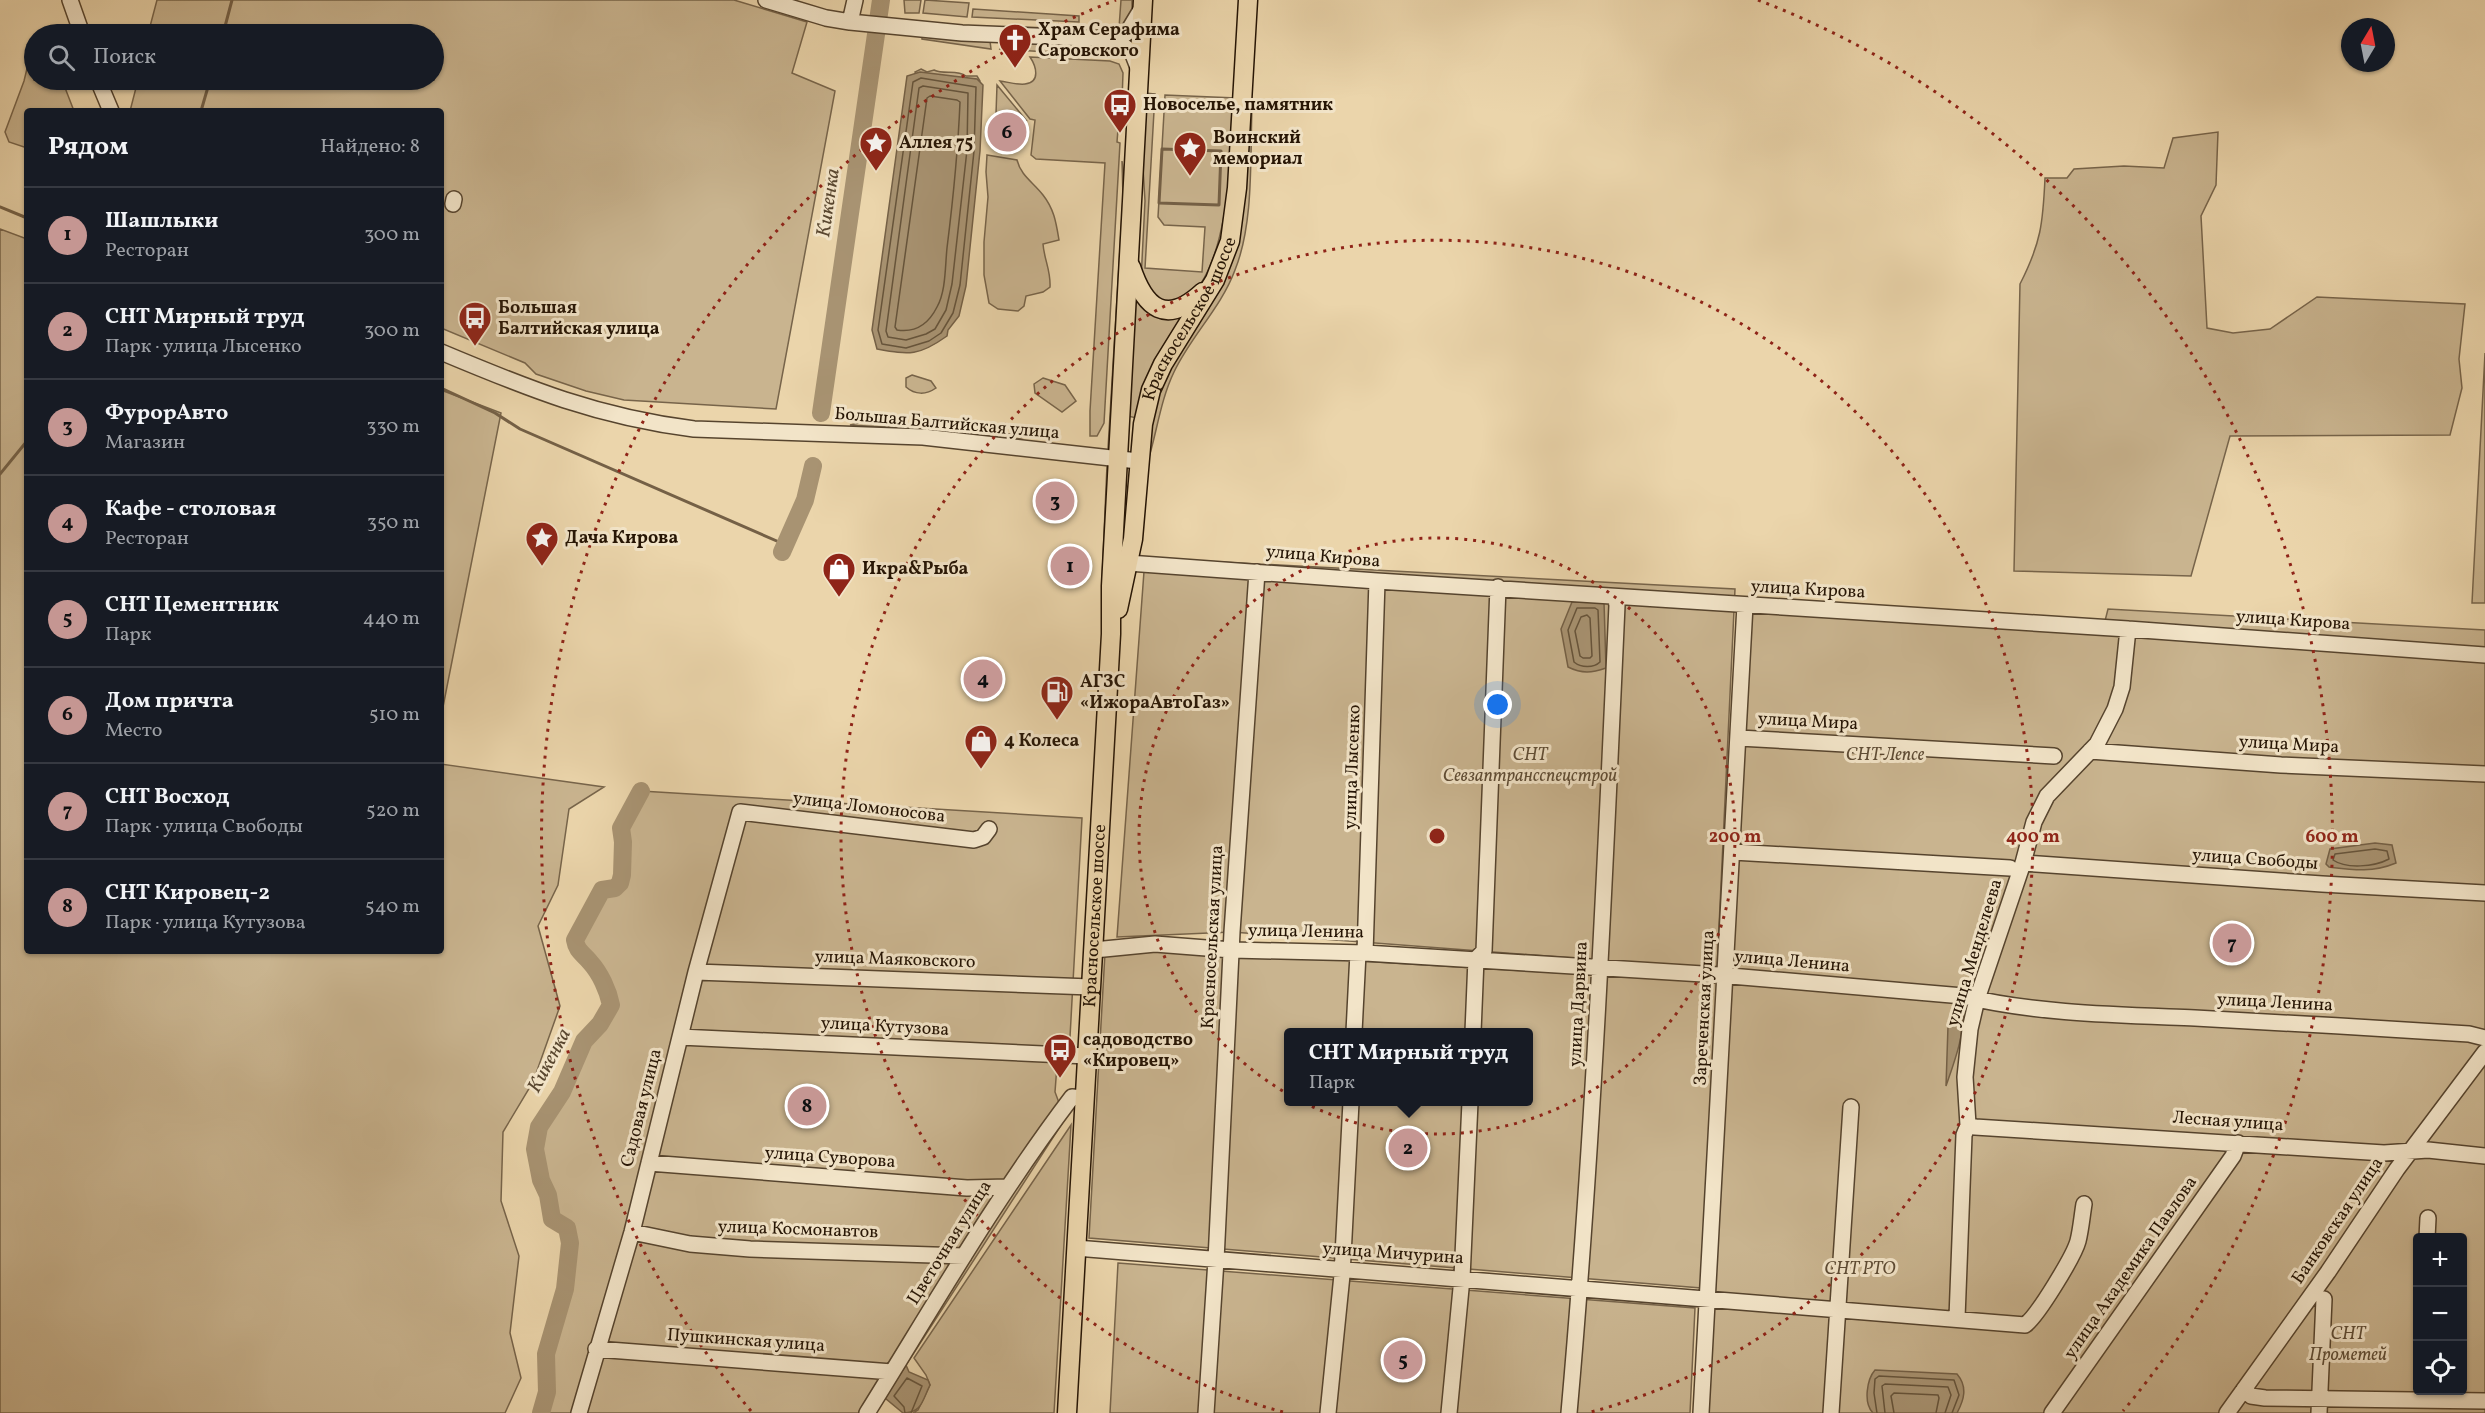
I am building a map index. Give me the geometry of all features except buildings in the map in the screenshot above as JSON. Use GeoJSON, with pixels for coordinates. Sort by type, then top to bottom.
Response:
{"type":"FeatureCollection","features":[{"type":"Feature","properties":{"kind":"main road","name":"Красносельское шоссе"},"geometry":{"type":"LineString","coordinates":[[1111,634],[1133,539],[1138,461],[1146,407],[1157,377],[1215,280],[1230,241],[1235,214],[1248,0]]}},
{"type":"Feature","properties":{"kind":"main road","name":"Красносельское шоссе"},"geometry":{"type":"LineString","coordinates":[[1067,1413],[1076,1248],[1078,1097],[1087,1056],[1092,987],[1111,634],[1110,586],[1142,4]]}},
{"type":"Feature","properties":{"kind":"main road"},"geometry":{"type":"LineString","coordinates":[[1128,260],[1145,298],[1154,306],[1166,310],[1180,309],[1191,303],[1215,280]]}},
{"type":"Feature","properties":{"kind":"street"},"geometry":{"type":"LineString","coordinates":[[70,0],[78,24]]}},
{"type":"Feature","properties":{"kind":"street"},"geometry":{"type":"LineString","coordinates":[[766,0],[826,18],[891,27],[997,35],[1114,39],[1127,33],[1142,4]]}},
{"type":"Feature","properties":{"kind":"street"},"geometry":{"type":"LineString","coordinates":[[855,0],[856,23]]}},
{"type":"Feature","properties":{"kind":"street"},"geometry":{"type":"LineString","coordinates":[[1114,39],[1132,52],[1139,70]]}},
{"type":"Feature","properties":{"kind":"street"},"geometry":{"type":"LineString","coordinates":[[102,90],[110,108]]}},
{"type":"Feature","properties":{"kind":"street","name":"Большая Балтийская улица"},"geometry":{"type":"LineString","coordinates":[[444,353],[521,386],[566,402],[615,416],[661,425],[694,429],[923,437],[1138,461]]}},
{"type":"Feature","properties":{"kind":"street","name":"улица Кирова"},"geometry":{"type":"LineString","coordinates":[[1128,563],[2485,655]]}},
{"type":"Feature","properties":{"kind":"street","name":"Красносельская улица"},"geometry":{"type":"LineString","coordinates":[[1206,1413],[1232,950],[1257,572]]}},
{"type":"Feature","properties":{"kind":"street","name":"улица Лысенко"},"geometry":{"type":"LineString","coordinates":[[1354,1028],[1362,953],[1377,581]]}},
{"type":"Feature","properties":{"kind":"street"},"geometry":{"type":"LineString","coordinates":[[1473,1028],[1476,959],[1484,951],[1498,587]]}},
{"type":"Feature","properties":{"kind":"street","name":"улица Дарвина"},"geometry":{"type":"LineString","coordinates":[[1569,1413],[1580,1290],[1601,969],[1617,605],[1615,597]]}},
{"type":"Feature","properties":{"kind":"street","name":"Зареченская улица"},"geometry":{"type":"LineString","coordinates":[[1701,1413],[1745,605]]}},
{"type":"Feature","properties":{"kind":"street","name":"улица Менделеева"},"geometry":{"type":"LineString","coordinates":[[1957,1318],[1964,1135],[1968,1125],[1965,1077],[1970,1029],[1977,999],[2016,866],[2034,822],[2047,796],[2097,744],[2115,709],[2122,687],[2128,629]]}},
{"type":"Feature","properties":{"kind":"street","name":"улица Мира"},"geometry":{"type":"LineString","coordinates":[[1739,738],[2054,756]]}},
{"type":"Feature","properties":{"kind":"street","name":"улица Мира"},"geometry":{"type":"LineString","coordinates":[[2090,751],[2281,765],[2485,774]]}},
{"type":"Feature","properties":{"kind":"street","name":"улица Ломоносова"},"geometry":{"type":"LineString","coordinates":[[740,812],[974,840],[983,837],[989,829]]}},
{"type":"Feature","properties":{"kind":"street","name":"Садовая улица"},"geometry":{"type":"LineString","coordinates":[[579,1413],[632,1232],[696,972],[740,812]]}},
{"type":"Feature","properties":{"kind":"street","name":"улица Свободы"},"geometry":{"type":"LineString","coordinates":[[1733,852],[2485,893]]}},
{"type":"Feature","properties":{"kind":"street","name":"улица Ленина"},"geometry":{"type":"LineString","coordinates":[[1094,950],[1155,944],[1232,950],[1476,959],[1601,969],[1726,975],[1963,996],[2111,1014],[2347,1026],[2469,1034],[2485,1038]]}},
{"type":"Feature","properties":{"kind":"street","name":"улица Маяковского"},"geometry":{"type":"LineString","coordinates":[[696,972],[1092,987]]}},
{"type":"Feature","properties":{"kind":"street","name":"улица Кутузова"},"geometry":{"type":"LineString","coordinates":[[680,1037],[1087,1056]]}},
{"type":"Feature","properties":{"kind":"street","name":"Банковская улица"},"geometry":{"type":"LineString","coordinates":[[2227,1413],[2409,1153],[2485,1052]]}},
{"type":"Feature","properties":{"kind":"street","name":"Цветочная улица"},"geometry":{"type":"LineString","coordinates":[[867,1413],[1008,1186],[1078,1097]]}},
{"type":"Feature","properties":{"kind":"street"},"geometry":{"type":"LineString","coordinates":[[1328,1413],[1342,1271],[1351,1106]]}},
{"type":"Feature","properties":{"kind":"street"},"geometry":{"type":"LineString","coordinates":[[1449,1413],[1462,1278],[1470,1106]]}},
{"type":"Feature","properties":{"kind":"street"},"geometry":{"type":"LineString","coordinates":[[1831,1413],[1851,1107]]}},
{"type":"Feature","properties":{"kind":"street","name":"Лесная улица"},"geometry":{"type":"LineString","coordinates":[[1968,1125],[2409,1153],[2415,1150],[2428,1150],[2485,1156]]}},
{"type":"Feature","properties":{"kind":"street","name":"улица Академика Павлова"},"geometry":{"type":"LineString","coordinates":[[2052,1413],[2233,1156],[2238,1143]]}},
{"type":"Feature","properties":{"kind":"street","name":"улица Суворова"},"geometry":{"type":"LineString","coordinates":[[649,1163],[968,1188],[1008,1186]]}},
{"type":"Feature","properties":{"kind":"street","name":"улица Мичурина"},"geometry":{"type":"LineString","coordinates":[[1076,1248],[2025,1325],[2031,1321],[2051,1292],[2078,1244],[2084,1204]]}},
{"type":"Feature","properties":{"kind":"street"},"geometry":{"type":"LineString","coordinates":[[2427,1233],[2428,1218]]}},
{"type":"Feature","properties":{"kind":"street","name":"улица Космонавтов"},"geometry":{"type":"LineString","coordinates":[[632,1232],[690,1244],[750,1249],[964,1256]]}},
{"type":"Feature","properties":{"kind":"street"},"geometry":{"type":"LineString","coordinates":[[2319,1406],[2324,1299]]}},
{"type":"Feature","properties":{"kind":"street","name":"Пушкинская улица"},"geometry":{"type":"LineString","coordinates":[[596,1349],[892,1372]]}},
{"type":"Feature","properties":{"kind":"street"},"geometry":{"type":"LineString","coordinates":[[2244,1389],[2251,1396],[2319,1406],[2422,1401],[2485,1401]]}},
{"type":"Feature","properties":{"kind":"green space"},"geometry":{"type":"Polygon","coordinates":[[[157,0],[734,0],[807,22],[792,73],[835,91],[776,409],[624,400],[586,391],[536,374],[525,363],[444,329],[444,108],[131,108],[135,90],[444,90],[444,24],[151,24],[157,0]]]}},
{"type":"Feature","properties":{"kind":"green space"},"geometry":{"type":"Polygon","coordinates":[[[904,0],[921,0],[919,13],[905,13],[904,0]]]}},
{"type":"Feature","properties":{"kind":"green space"},"geometry":{"type":"Polygon","coordinates":[[[925,0],[969,3],[967,17],[923,13],[925,0]]]}},
{"type":"Feature","properties":{"kind":"green space"},"geometry":{"type":"Polygon","coordinates":[[[1121,0],[1132,0],[1132,13],[1125,26],[1119,28],[1121,0]]]}},
{"type":"Feature","properties":{"kind":"green space"},"geometry":{"type":"Polygon","coordinates":[[[973,9],[1079,16],[1079,22],[972,17],[973,9]]]}},
{"type":"Feature","properties":{"kind":"green space"},"geometry":{"type":"Polygon","coordinates":[[[922,36],[990,41],[991,49],[922,39],[922,36]]]}},
{"type":"Feature","properties":{"kind":"green space"},"geometry":{"type":"Polygon","coordinates":[[[1005,41],[1111,47],[1111,56],[1000,49],[1005,41]]]}},
{"type":"Feature","properties":{"kind":"green space"},"geometry":{"type":"Polygon","coordinates":[[[1030,57],[1110,61],[1119,64],[1123,73],[1121,129],[1118,129],[1117,142],[1120,143],[1104,423],[1097,436],[1090,436],[1090,411],[1105,163],[1036,159],[1031,155],[1035,120],[1030,119],[1000,81],[1016,84],[1030,83],[1036,73],[1030,57]]]}},
{"type":"Feature","properties":{"kind":"green space"},"geometry":{"type":"Polygon","coordinates":[[[921,69],[927,72],[934,70],[977,76],[980,81],[977,83],[917,75],[915,72],[921,69]]]}},
{"type":"Feature","properties":{"kind":"green space"},"geometry":{"type":"Polygon","coordinates":[[[24,81],[24,90],[66,90],[73,108],[24,108],[24,147],[9,142],[5,132],[24,81]]]}},
{"type":"Feature","properties":{"kind":"green space"},"geometry":{"type":"Polygon","coordinates":[[[997,85],[1026,120],[996,114],[997,85]]]}},
{"type":"Feature","properties":{"kind":"green space"},"geometry":{"type":"Polygon","coordinates":[[[1144,93],[1155,94],[1145,268],[1202,272],[1205,227],[1164,225],[1158,217],[1165,95],[1236,98],[1226,201],[1214,255],[1205,277],[1193,293],[1177,301],[1159,302],[1141,280],[1145,201],[1142,152],[1144,93]]]}},
{"type":"Feature","properties":{"kind":"green space"},"geometry":{"type":"Polygon","coordinates":[[[1248,104],[1252,107],[1250,190],[1241,252],[1222,297],[1174,372],[1165,394],[1147,464],[1149,428],[1161,382],[1212,298],[1248,104]]]}},
{"type":"Feature","properties":{"kind":"green space"},"geometry":{"type":"Polygon","coordinates":[[[2218,132],[2216,185],[2201,216],[2207,328],[2233,333],[2270,329],[2317,297],[2465,304],[2459,359],[2462,388],[2450,435],[2230,436],[2191,576],[2014,571],[2020,284],[2040,233],[2045,178],[2067,178],[2074,169],[2124,166],[2164,168],[2173,138],[2218,132]]]}},
{"type":"Feature","properties":{"kind":"green space"},"geometry":{"type":"Polygon","coordinates":[[[987,155],[1017,160],[1024,175],[1047,200],[1057,227],[1059,240],[1043,244],[1050,287],[1043,292],[1026,296],[1024,306],[1018,311],[998,309],[989,303],[984,275],[988,197],[987,155]]]}},
{"type":"Feature","properties":{"kind":"green space"},"geometry":{"type":"Polygon","coordinates":[[[1122,161],[1125,181],[1102,580],[1123,198],[1122,161]]]}},
{"type":"Feature","properties":{"kind":"green space"},"geometry":{"type":"Polygon","coordinates":[[[0,229],[24,238],[24,954],[444,954],[444,764],[604,787],[569,809],[558,885],[538,926],[560,1006],[533,1082],[503,1132],[501,1201],[519,1256],[510,1333],[521,1378],[505,1413],[0,1413],[0,229]]]}},
{"type":"Feature","properties":{"kind":"green space"},"geometry":{"type":"Polygon","coordinates":[[[1135,296],[1185,314],[1137,418],[1127,416],[1135,296]]]}},
{"type":"Feature","properties":{"kind":"green space"},"geometry":{"type":"Polygon","coordinates":[[[2485,353],[2485,603],[2472,603],[2485,353]]]}},
{"type":"Feature","properties":{"kind":"green space"},"geometry":{"type":"Polygon","coordinates":[[[912,375],[931,381],[936,388],[921,393],[909,390],[906,387],[906,378],[912,375]]]}},
{"type":"Feature","properties":{"kind":"green space"},"geometry":{"type":"Polygon","coordinates":[[[1043,378],[1065,385],[1076,401],[1062,412],[1035,393],[1034,384],[1043,378]]]}},
{"type":"Feature","properties":{"kind":"green space"},"geometry":{"type":"Polygon","coordinates":[[[444,391],[501,413],[444,702],[444,391]]]}},
{"type":"Feature","properties":{"kind":"green space"},"geometry":{"type":"Polygon","coordinates":[[[864,422],[925,425],[1029,436],[1017,439],[850,425],[864,422]]]}},
{"type":"Feature","properties":{"kind":"green space","name":"СНТ Севзаптрансспецстрой"},"geometry":{"type":"Polygon","coordinates":[[[1145,558],[1735,589],[1717,969],[1232,932],[1117,937],[1145,558]]]}},
{"type":"Feature","properties":{"kind":"green space"},"geometry":{"type":"Polygon","coordinates":[[[1748,600],[2105,621],[2108,609],[2485,630],[2485,1413],[1705,1413],[1713,1289],[1089,1238],[1105,953],[1155,949],[1731,983],[1748,600]]]}},
{"type":"Feature","properties":{"kind":"green space"},"geometry":{"type":"Polygon","coordinates":[[[641,791],[1082,818],[1070,1037],[1058,1052],[1055,1092],[1065,1119],[875,1413],[541,1413],[547,1392],[546,1354],[565,1289],[570,1243],[567,1228],[552,1219],[535,1149],[539,1127],[562,1092],[584,1041],[600,1024],[611,1005],[604,983],[590,962],[577,951],[575,940],[595,889],[615,888],[620,883],[623,842],[621,828],[641,791]]]}},
{"type":"Feature","properties":{"kind":"green space"},"geometry":{"type":"Polygon","coordinates":[[[1071,1125],[1054,1413],[913,1413],[918,1410],[930,1385],[914,1358],[1071,1125]]]}},
{"type":"Feature","properties":{"kind":"green space"},"geometry":{"type":"Polygon","coordinates":[[[1118,1263],[1695,1308],[1690,1413],[1110,1413],[1118,1263]]]}},
{"type":"Feature","properties":{"kind":"water"},"geometry":{"type":"Polygon","coordinates":[[[920,72],[977,79],[983,85],[980,151],[966,286],[959,316],[948,330],[947,336],[937,343],[906,353],[877,349],[872,330],[907,76],[920,72]]]}},
{"type":"Feature","properties":{"kind":"water"},"geometry":{"type":"Polygon","coordinates":[[[1572,602],[1604,602],[1606,668],[1587,672],[1568,667],[1561,629],[1572,602]]]}},
{"type":"Feature","properties":{"kind":"water"},"geometry":{"type":"Polygon","coordinates":[[[2375,843],[2392,845],[2396,863],[2362,870],[2329,867],[2326,864],[2330,849],[2375,843]]]}},
{"type":"Feature","properties":{"kind":"water"},"geometry":{"type":"Polygon","coordinates":[[[1954,1006],[1963,1006],[1962,1027],[1959,1047],[1946,1086],[1948,1026],[1954,1006]]]}},
{"type":"Feature","properties":{"kind":"water"},"geometry":{"type":"Polygon","coordinates":[[[906,1365],[909,1372],[928,1380],[930,1385],[918,1408],[903,1413],[885,1398],[906,1365]]]}},
{"type":"Feature","properties":{"kind":"water"},"geometry":{"type":"Polygon","coordinates":[[[1875,1370],[1957,1374],[1963,1384],[1964,1394],[1957,1413],[1873,1413],[1868,1403],[1867,1391],[1875,1370]]]}},
{"type":"Feature","properties":{"kind":"waterway"},"geometry":{"type":"LineString","coordinates":[[226,24],[232,0]]}},
{"type":"Feature","properties":{"kind":"waterway","name":"Кикенка"},"geometry":{"type":"LineString","coordinates":[[821,413],[881,0]]}},
{"type":"Feature","properties":{"kind":"waterway","name":"Кикенка"},"geometry":{"type":"LineString","coordinates":[[869,37],[875,38]]}},
{"type":"Feature","properties":{"kind":"waterway"},"geometry":{"type":"LineString","coordinates":[[202,108],[207,90]]}},
{"type":"Feature","properties":{"kind":"waterway"},"geometry":{"type":"LineString","coordinates":[[1162,149],[1221,151],[1219,205],[1159,203],[1162,149]]}},
{"type":"Feature","properties":{"kind":"waterway"},"geometry":{"type":"LineString","coordinates":[[0,207],[24,217]]}},
{"type":"Feature","properties":{"kind":"waterway"},"geometry":{"type":"LineString","coordinates":[[444,389],[495,413],[520,429],[786,545]]}},
{"type":"Feature","properties":{"kind":"waterway"},"geometry":{"type":"LineString","coordinates":[[0,474],[24,445]]}},
{"type":"Feature","properties":{"kind":"waterway","name":"Кикенка"},"geometry":{"type":"LineString","coordinates":[[782,552],[805,500],[813,466]]}},
{"type":"Feature","properties":{"kind":"waterway","name":"Кикенка"},"geometry":{"type":"LineString","coordinates":[[541,1413],[547,1392],[546,1354],[565,1289],[570,1243],[567,1228],[552,1219],[535,1149],[539,1127],[562,1092],[584,1041],[600,1024],[611,1005],[600,976],[579,950],[575,940],[602,890],[615,888],[620,883],[623,842],[621,828],[641,791]]}},
{"type":"Feature","properties":{"kind":"place","name":"Храм Серафима Саровского"},"geometry":{"type":"Point","coordinates":[1015,69]}},
{"type":"Feature","properties":{"kind":"place","name":"Дом причта"},"geometry":{"type":"Point","coordinates":[1007,132]}},
{"type":"Feature","properties":{"kind":"place","name":"Новоселье, памятник"},"geometry":{"type":"Point","coordinates":[1120,134]}},
{"type":"Feature","properties":{"kind":"place","name":"Аллея 75"},"geometry":{"type":"Point","coordinates":[876,172]}},
{"type":"Feature","properties":{"kind":"place","name":"Воинский мемориал"},"geometry":{"type":"Point","coordinates":[1190,177]}},
{"type":"Feature","properties":{"kind":"place","name":"Большая Балтийская улица"},"geometry":{"type":"Point","coordinates":[475,347]}},
{"type":"Feature","properties":{"kind":"place","name":"ФурорАвто"},"geometry":{"type":"Point","coordinates":[1055,501]}},
{"type":"Feature","properties":{"kind":"place","name":"Шашлыки"},"geometry":{"type":"Point","coordinates":[1070,566]}},
{"type":"Feature","properties":{"kind":"place","name":"Дача Кирова"},"geometry":{"type":"Point","coordinates":[542,567]}},
{"type":"Feature","properties":{"kind":"place","name":"Икра&Рыба"},"geometry":{"type":"Point","coordinates":[839,598]}},
{"type":"Feature","properties":{"kind":"place","name":"Кафе - столовая"},"geometry":{"type":"Point","coordinates":[983,679]}},
{"type":"Feature","properties":{"kind":"place","name":"АГЗС «ИжораАвтоГаз»"},"geometry":{"type":"Point","coordinates":[1057,721]}},
{"type":"Feature","properties":{"kind":"place","name":"4 Колеса"},"geometry":{"type":"Point","coordinates":[981,770]}},
{"type":"Feature","properties":{"kind":"place","name":"СНТ Восход"},"geometry":{"type":"Point","coordinates":[2232,943]}},
{"type":"Feature","properties":{"kind":"place","name":"садоводство «Кировец»"},"geometry":{"type":"Point","coordinates":[1060,1079]}},
{"type":"Feature","properties":{"kind":"place","name":"СНТ Кировец-2"},"geometry":{"type":"Point","coordinates":[807,1106]}},
{"type":"Feature","properties":{"kind":"place","name":"СНТ Мирный труд"},"geometry":{"type":"Point","coordinates":[1408,1148]}},
{"type":"Feature","properties":{"kind":"place","name":"СНТ Цементник"},"geometry":{"type":"Point","coordinates":[1403,1360]}},
{"type":"Feature","properties":{"kind":"park label","name":"СНТ Лепсе"},"geometry":{"type":"Point","coordinates":[1885,755]}},
{"type":"Feature","properties":{"kind":"park label","name":"СНТ РТО"},"geometry":{"type":"Point","coordinates":[1860,1269]}},
{"type":"Feature","properties":{"kind":"park label","name":"СНТ Прометей"},"geometry":{"type":"Point","coordinates":[2348,1344]}}]}
